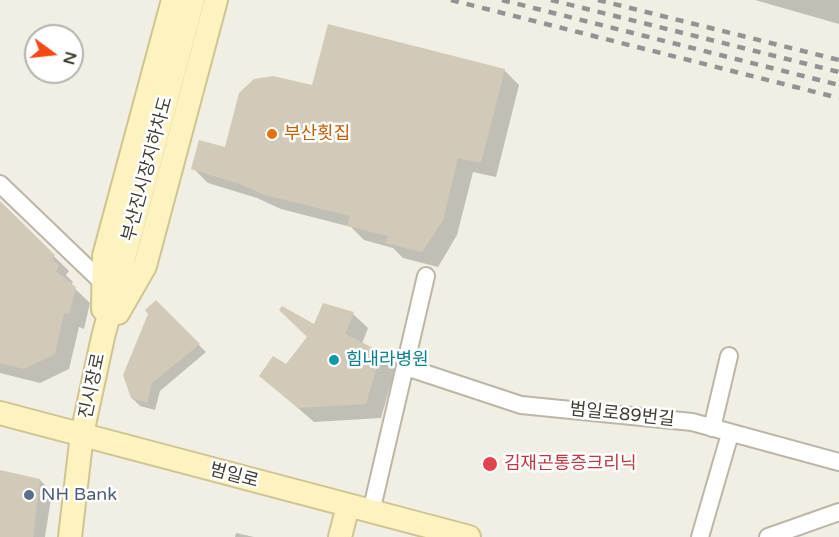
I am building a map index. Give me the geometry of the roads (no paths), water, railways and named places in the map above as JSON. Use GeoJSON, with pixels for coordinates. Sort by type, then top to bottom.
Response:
{"type":"FeatureCollection","features":[{"type":"Feature","properties":{"kind":"main road"},"geometry":{"type":"LineString","coordinates":[[103,337],[104,256],[173,0]]}},
{"type":"Feature","properties":{"kind":"main road","name":"부산진시장지하차도"},"geometry":{"type":"LineString","coordinates":[[103,337],[193,0]]}},
{"type":"Feature","properties":{"kind":"main road"},"geometry":{"type":"LineString","coordinates":[[103,337],[146,266],[216,0]]}},
{"type":"Feature","properties":{"kind":"main road","name":"진시장로"},"geometry":{"type":"LineString","coordinates":[[70,537],[82,434],[103,337]]}},
{"type":"Feature","properties":{"kind":"main road","name":"범일로"},"geometry":{"type":"LineString","coordinates":[[0,413],[469,537]]}},
{"type":"Feature","properties":{"kind":"main road"},"geometry":{"type":"LineString","coordinates":[[340,537],[348,506]]}},
{"type":"Feature","properties":{"kind":"street"},"geometry":{"type":"LineString","coordinates":[[0,184],[102,282]]}},
{"type":"Feature","properties":{"kind":"street"},"geometry":{"type":"LineString","coordinates":[[370,512],[426,276]]}},
{"type":"Feature","properties":{"kind":"street"},"geometry":{"type":"LineString","coordinates":[[712,428],[729,356]]}},
{"type":"Feature","properties":{"kind":"street","name":"범일로89번길"},"geometry":{"type":"LineString","coordinates":[[406,367],[521,405],[692,422],[839,462]]}},
{"type":"Feature","properties":{"kind":"street"},"geometry":{"type":"LineString","coordinates":[[700,537],[730,434]]}},
{"type":"Feature","properties":{"kind":"street"},"geometry":{"type":"LineString","coordinates":[[768,537],[839,512]]}},
{"type":"Feature","properties":{"kind":"railway"},"geometry":{"type":"LineString","coordinates":[[451,0],[839,98]]}},
{"type":"Feature","properties":{"kind":"railway"},"geometry":{"type":"LineString","coordinates":[[502,0],[839,85]]}},
{"type":"Feature","properties":{"kind":"railway"},"geometry":{"type":"LineString","coordinates":[[551,0],[839,72]]}},
{"type":"Feature","properties":{"kind":"railway"},"geometry":{"type":"LineString","coordinates":[[598,0],[839,60]]}},
{"type":"Feature","properties":{"kind":"place","name":"부산횟집"},"geometry":{"type":"Point","coordinates":[272,134]}},
{"type":"Feature","properties":{"kind":"place","name":"힘내라병원"},"geometry":{"type":"Point","coordinates":[334,360]}},
{"type":"Feature","properties":{"kind":"place","name":"김재곤통증크리닉"},"geometry":{"type":"Point","coordinates":[490,464]}},
{"type":"Feature","properties":{"kind":"place","name":"NH Bank"},"geometry":{"type":"Point","coordinates":[29,495]}}]}
